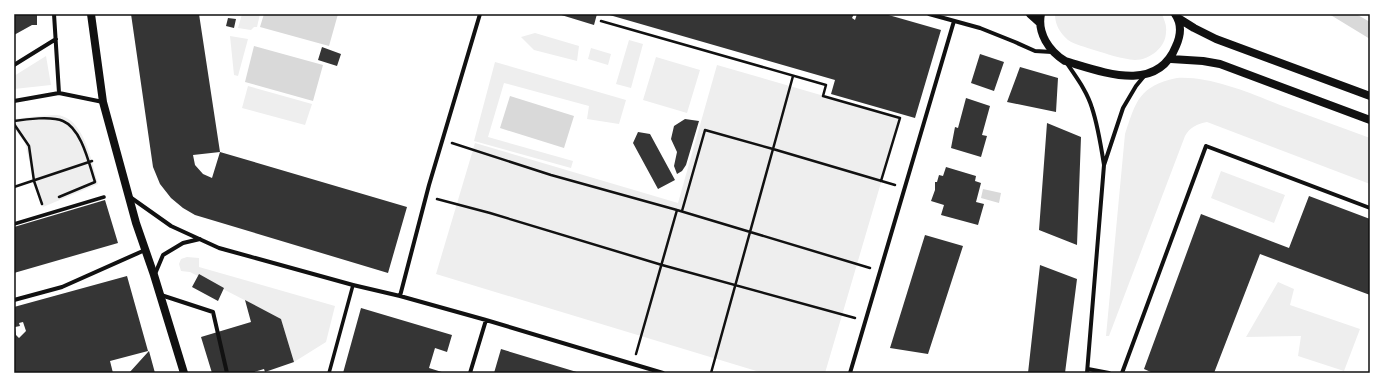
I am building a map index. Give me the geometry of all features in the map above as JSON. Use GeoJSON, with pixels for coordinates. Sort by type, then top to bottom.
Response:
{"type":"FeatureCollection","features":[{"type":"Feature","properties":{"kind":"main road"},"geometry":{"type":"LineString","coordinates":[[91,14],[103,102],[130,197],[184,373]]}},
{"type":"Feature","properties":{"kind":"main road"},"geometry":{"type":"LineString","coordinates":[[1030,14],[1040,23]]}},
{"type":"Feature","properties":{"kind":"main road"},"geometry":{"type":"LineString","coordinates":[[1041,14],[1040,23],[1043,34],[1052,52],[1065,61],[1109,73],[1134,76],[1145,75],[1156,71],[1164,66],[1170,58],[1177,45],[1180,35],[1180,26],[1176,16]]}},
{"type":"Feature","properties":{"kind":"main road"},"geometry":{"type":"LineString","coordinates":[[1176,16],[1194,28],[1216,39],[1370,96]]}},
{"type":"Feature","properties":{"kind":"main road"},"geometry":{"type":"LineString","coordinates":[[1170,58],[1204,61],[1227,66],[1370,120]]}},
{"type":"Feature","properties":{"kind":"street"},"geometry":{"type":"LineString","coordinates":[[54,14],[59,94]]}},
{"type":"Feature","properties":{"kind":"street"},"geometry":{"type":"LineString","coordinates":[[400,296],[426,196],[480,14]]}},
{"type":"Feature","properties":{"kind":"street"},"geometry":{"type":"LineString","coordinates":[[929,14],[980,28],[1035,51],[1052,52]]}},
{"type":"Feature","properties":{"kind":"street"},"geometry":{"type":"LineString","coordinates":[[850,373],[954,21]]}},
{"type":"Feature","properties":{"kind":"street"},"geometry":{"type":"LineString","coordinates":[[14,65],[56,39]]}},
{"type":"Feature","properties":{"kind":"street"},"geometry":{"type":"LineString","coordinates":[[1065,61],[1080,82],[1092,107],[1104,165]]}},
{"type":"Feature","properties":{"kind":"street"},"geometry":{"type":"LineString","coordinates":[[1109,373],[1087,371],[1104,165],[1123,108],[1136,86],[1145,75]]}},
{"type":"Feature","properties":{"kind":"street"},"geometry":{"type":"LineString","coordinates":[[14,101],[59,94],[103,102]]}},
{"type":"Feature","properties":{"kind":"street"},"geometry":{"type":"LineString","coordinates":[[1122,373],[1206,146],[1370,208]]}},
{"type":"Feature","properties":{"kind":"street"},"geometry":{"type":"LineString","coordinates":[[14,224],[104,197]]}},
{"type":"Feature","properties":{"kind":"street"},"geometry":{"type":"LineString","coordinates":[[130,197],[171,226],[219,248],[354,286],[400,296],[486,320],[633,364],[647,371],[663,373]]}},
{"type":"Feature","properties":{"kind":"street"},"geometry":{"type":"LineString","coordinates":[[154,275],[163,255],[183,243],[200,239]]}},
{"type":"Feature","properties":{"kind":"street"},"geometry":{"type":"LineString","coordinates":[[14,300],[62,287],[146,250]]}},
{"type":"Feature","properties":{"kind":"street"},"geometry":{"type":"LineString","coordinates":[[329,373],[354,286]]}},
{"type":"Feature","properties":{"kind":"street"},"geometry":{"type":"LineString","coordinates":[[160,295],[212,312],[227,373]]}},
{"type":"Feature","properties":{"kind":"street"},"geometry":{"type":"LineString","coordinates":[[470,373],[486,320]]}},
{"type":"Feature","properties":{"kind":"path"},"geometry":{"type":"LineString","coordinates":[[601,21],[826,86],[823,96],[900,118],[881,181]]}},
{"type":"Feature","properties":{"kind":"path"},"geometry":{"type":"LineString","coordinates":[[711,373],[793,76]]}},
{"type":"Feature","properties":{"kind":"path"},"geometry":{"type":"LineString","coordinates":[[49,202],[42,205],[34,181],[29,146],[14,123],[46,118],[63,120],[69,124],[79,136],[90,162],[95,182],[55,199]]}},
{"type":"Feature","properties":{"kind":"path"},"geometry":{"type":"LineString","coordinates":[[682,211],[705,130],[905,188]]}},
{"type":"Feature","properties":{"kind":"path"},"geometry":{"type":"LineString","coordinates":[[443,139],[551,175],[682,211],[750,233],[857,263],[880,272]]}},
{"type":"Feature","properties":{"kind":"path"},"geometry":{"type":"LineString","coordinates":[[14,187],[90,162]]}},
{"type":"Feature","properties":{"kind":"path"},"geometry":{"type":"LineString","coordinates":[[426,196],[490,213],[662,265],[865,321]]}},
{"type":"Feature","properties":{"kind":"path"},"geometry":{"type":"LineString","coordinates":[[633,364],[677,210]]}},
{"type":"Feature","properties":{"kind":"shaded area"},"geometry":{"type":"Polygon","coordinates":[[[242,14],[260,14],[257,27],[254,27],[251,30],[238,28],[242,14]]]}},
{"type":"Feature","properties":{"kind":"shaded area"},"geometry":{"type":"Polygon","coordinates":[[[264,14],[338,14],[329,46],[260,27],[264,14]]]}},
{"type":"Feature","properties":{"kind":"shaded area"},"geometry":{"type":"Polygon","coordinates":[[[1055,14],[1162,14],[1166,27],[1165,38],[1156,52],[1146,58],[1135,60],[1125,59],[1081,46],[1068,40],[1058,28],[1055,14]]]}},
{"type":"Feature","properties":{"kind":"shaded area"},"geometry":{"type":"Polygon","coordinates":[[[1329,14],[1356,14],[1370,22],[1370,39],[1329,14]]]}},
{"type":"Feature","properties":{"kind":"shaded area"},"geometry":{"type":"Polygon","coordinates":[[[535,33],[579,46],[577,61],[534,50],[521,37],[535,33]]]}},
{"type":"Feature","properties":{"kind":"shaded area"},"geometry":{"type":"Polygon","coordinates":[[[230,36],[248,39],[238,76],[234,75],[230,36]]]}},
{"type":"Feature","properties":{"kind":"shaded area"},"geometry":{"type":"Polygon","coordinates":[[[629,40],[643,44],[631,88],[616,84],[629,40]]]}},
{"type":"Feature","properties":{"kind":"shaded area"},"geometry":{"type":"Polygon","coordinates":[[[254,46],[323,65],[313,101],[245,82],[254,46]]]}},
{"type":"Feature","properties":{"kind":"shaded area"},"geometry":{"type":"Polygon","coordinates":[[[591,48],[611,54],[608,65],[588,59],[591,48]]]}},
{"type":"Feature","properties":{"kind":"shaded area"},"geometry":{"type":"Polygon","coordinates":[[[46,56],[51,85],[14,89],[14,76],[46,56]]]}},
{"type":"Feature","properties":{"kind":"shaded area"},"geometry":{"type":"Polygon","coordinates":[[[656,57],[700,70],[687,113],[643,100],[656,57]]]}},
{"type":"Feature","properties":{"kind":"shaded area"},"geometry":{"type":"Polygon","coordinates":[[[495,62],[626,100],[619,124],[587,119],[589,106],[504,83],[488,137],[573,161],[571,168],[474,141],[495,62]]]}},
{"type":"Feature","properties":{"kind":"shaded area"},"geometry":{"type":"Polygon","coordinates":[[[717,65],[900,118],[825,373],[763,373],[436,274],[475,143],[678,203],[717,65]]]}},
{"type":"Feature","properties":{"kind":"shaded area"},"geometry":{"type":"Polygon","coordinates":[[[1177,78],[1190,78],[1230,86],[1370,138],[1370,184],[1207,122],[1194,126],[1185,136],[1109,336],[1106,336],[1125,134],[1132,112],[1141,97],[1154,85],[1177,78]]]}},
{"type":"Feature","properties":{"kind":"shaded area"},"geometry":{"type":"Polygon","coordinates":[[[248,86],[312,104],[305,125],[242,108],[248,86]]]}},
{"type":"Feature","properties":{"kind":"shaded area"},"geometry":{"type":"Polygon","coordinates":[[[510,96],[574,116],[564,148],[500,128],[510,96]]]}},
{"type":"Feature","properties":{"kind":"shaded area"},"geometry":{"type":"Polygon","coordinates":[[[60,115],[70,120],[82,135],[90,155],[98,184],[43,207],[36,189],[25,143],[14,128],[14,119],[60,115]]]}},
{"type":"Feature","properties":{"kind":"shaded area"},"geometry":{"type":"Polygon","coordinates":[[[1221,171],[1285,195],[1274,223],[1211,198],[1221,171]]]}},
{"type":"Feature","properties":{"kind":"shaded area"},"geometry":{"type":"Polygon","coordinates":[[[983,189],[1001,193],[999,203],[981,198],[983,189]]]}},
{"type":"Feature","properties":{"kind":"shaded area"},"geometry":{"type":"Polygon","coordinates":[[[187,257],[199,258],[199,267],[335,306],[326,342],[294,362],[281,319],[190,272],[181,271],[179,264],[181,259],[187,257]]]}},
{"type":"Feature","properties":{"kind":"shaded area"},"geometry":{"type":"Polygon","coordinates":[[[1278,282],[1294,289],[1290,305],[1360,329],[1344,371],[1298,356],[1301,336],[1246,337],[1278,282]]]}},
{"type":"Feature","properties":{"kind":"building"},"geometry":{"type":"Polygon","coordinates":[[[14,14],[37,14],[37,25],[32,25],[14,35],[14,14]]]}},
{"type":"Feature","properties":{"kind":"building"},"geometry":{"type":"Polygon","coordinates":[[[131,14],[199,14],[220,152],[407,207],[388,273],[195,215],[183,208],[171,198],[160,184],[153,167],[131,14]],[[220,152],[193,155],[195,165],[203,174],[212,178],[220,152]]]}},
{"type":"Feature","properties":{"kind":"building"},"geometry":{"type":"Polygon","coordinates":[[[558,14],[597,14],[594,25],[558,14]]]}},
{"type":"Feature","properties":{"kind":"building"},"geometry":{"type":"Polygon","coordinates":[[[606,14],[854,14],[852,18],[855,20],[857,14],[885,14],[941,30],[915,118],[831,94],[835,80],[606,14]]]}},
{"type":"Feature","properties":{"kind":"building"},"geometry":{"type":"Polygon","coordinates":[[[228,18],[236,19],[234,28],[226,26],[228,18]]]}},
{"type":"Feature","properties":{"kind":"building"},"geometry":{"type":"Polygon","coordinates":[[[322,47],[341,54],[337,66],[318,60],[322,47]]]}},
{"type":"Feature","properties":{"kind":"building"},"geometry":{"type":"Polygon","coordinates":[[[980,54],[1004,62],[994,91],[971,83],[980,54]]]}},
{"type":"Feature","properties":{"kind":"building"},"geometry":{"type":"Polygon","coordinates":[[[1020,67],[1058,78],[1056,112],[1007,102],[1020,67]]]}},
{"type":"Feature","properties":{"kind":"building"},"geometry":{"type":"Polygon","coordinates":[[[966,98],[990,106],[982,135],[987,136],[981,157],[951,148],[955,127],[958,128],[966,98]]]}},
{"type":"Feature","properties":{"kind":"building"},"geometry":{"type":"Polygon","coordinates":[[[685,119],[699,121],[686,165],[682,171],[677,174],[674,166],[677,152],[671,139],[674,126],[685,119]]]}},
{"type":"Feature","properties":{"kind":"building"},"geometry":{"type":"Polygon","coordinates":[[[1047,123],[1081,137],[1077,245],[1039,230],[1047,123]]]}},
{"type":"Feature","properties":{"kind":"building"},"geometry":{"type":"Polygon","coordinates":[[[638,132],[650,134],[675,180],[658,189],[633,143],[638,132]]]}},
{"type":"Feature","properties":{"kind":"building"},"geometry":{"type":"Polygon","coordinates":[[[946,167],[976,176],[975,181],[981,183],[976,202],[984,204],[978,225],[941,215],[944,205],[931,201],[935,190],[935,182],[937,182],[939,175],[943,176],[946,167]]]}},
{"type":"Feature","properties":{"kind":"building"},"geometry":{"type":"Polygon","coordinates":[[[1309,196],[1370,219],[1370,295],[1260,254],[1214,373],[1153,373],[1144,369],[1201,214],[1289,248],[1309,196]]]}},
{"type":"Feature","properties":{"kind":"building"},"geometry":{"type":"Polygon","coordinates":[[[105,200],[118,243],[14,273],[14,227],[105,200]]]}},
{"type":"Feature","properties":{"kind":"building"},"geometry":{"type":"Polygon","coordinates":[[[925,235],[963,246],[928,354],[890,348],[925,235]]]}},
{"type":"Feature","properties":{"kind":"building"},"geometry":{"type":"Polygon","coordinates":[[[1040,265],[1077,279],[1065,373],[1028,373],[1040,265]]]}},
{"type":"Feature","properties":{"kind":"building"},"geometry":{"type":"Polygon","coordinates":[[[199,274],[224,288],[218,301],[192,287],[199,274]]]}},
{"type":"Feature","properties":{"kind":"building"},"geometry":{"type":"Polygon","coordinates":[[[127,276],[148,351],[110,361],[113,373],[14,373],[14,307],[127,276]],[[23,322],[19,323],[20,326],[15,327],[16,335],[19,338],[26,331],[23,322]]]}},
{"type":"Feature","properties":{"kind":"building"},"geometry":{"type":"Polygon","coordinates":[[[245,300],[281,319],[294,362],[265,372],[264,369],[251,373],[212,373],[201,337],[251,322],[245,300]]]}},
{"type":"Feature","properties":{"kind":"building"},"geometry":{"type":"Polygon","coordinates":[[[361,308],[452,335],[447,352],[435,348],[429,368],[445,373],[343,373],[361,308]]]}},
{"type":"Feature","properties":{"kind":"building"},"geometry":{"type":"Polygon","coordinates":[[[501,349],[580,373],[494,373],[501,349]]]}},
{"type":"Feature","properties":{"kind":"building"},"geometry":{"type":"Polygon","coordinates":[[[149,351],[155,373],[129,373],[148,352],[149,351]]]}}]}
